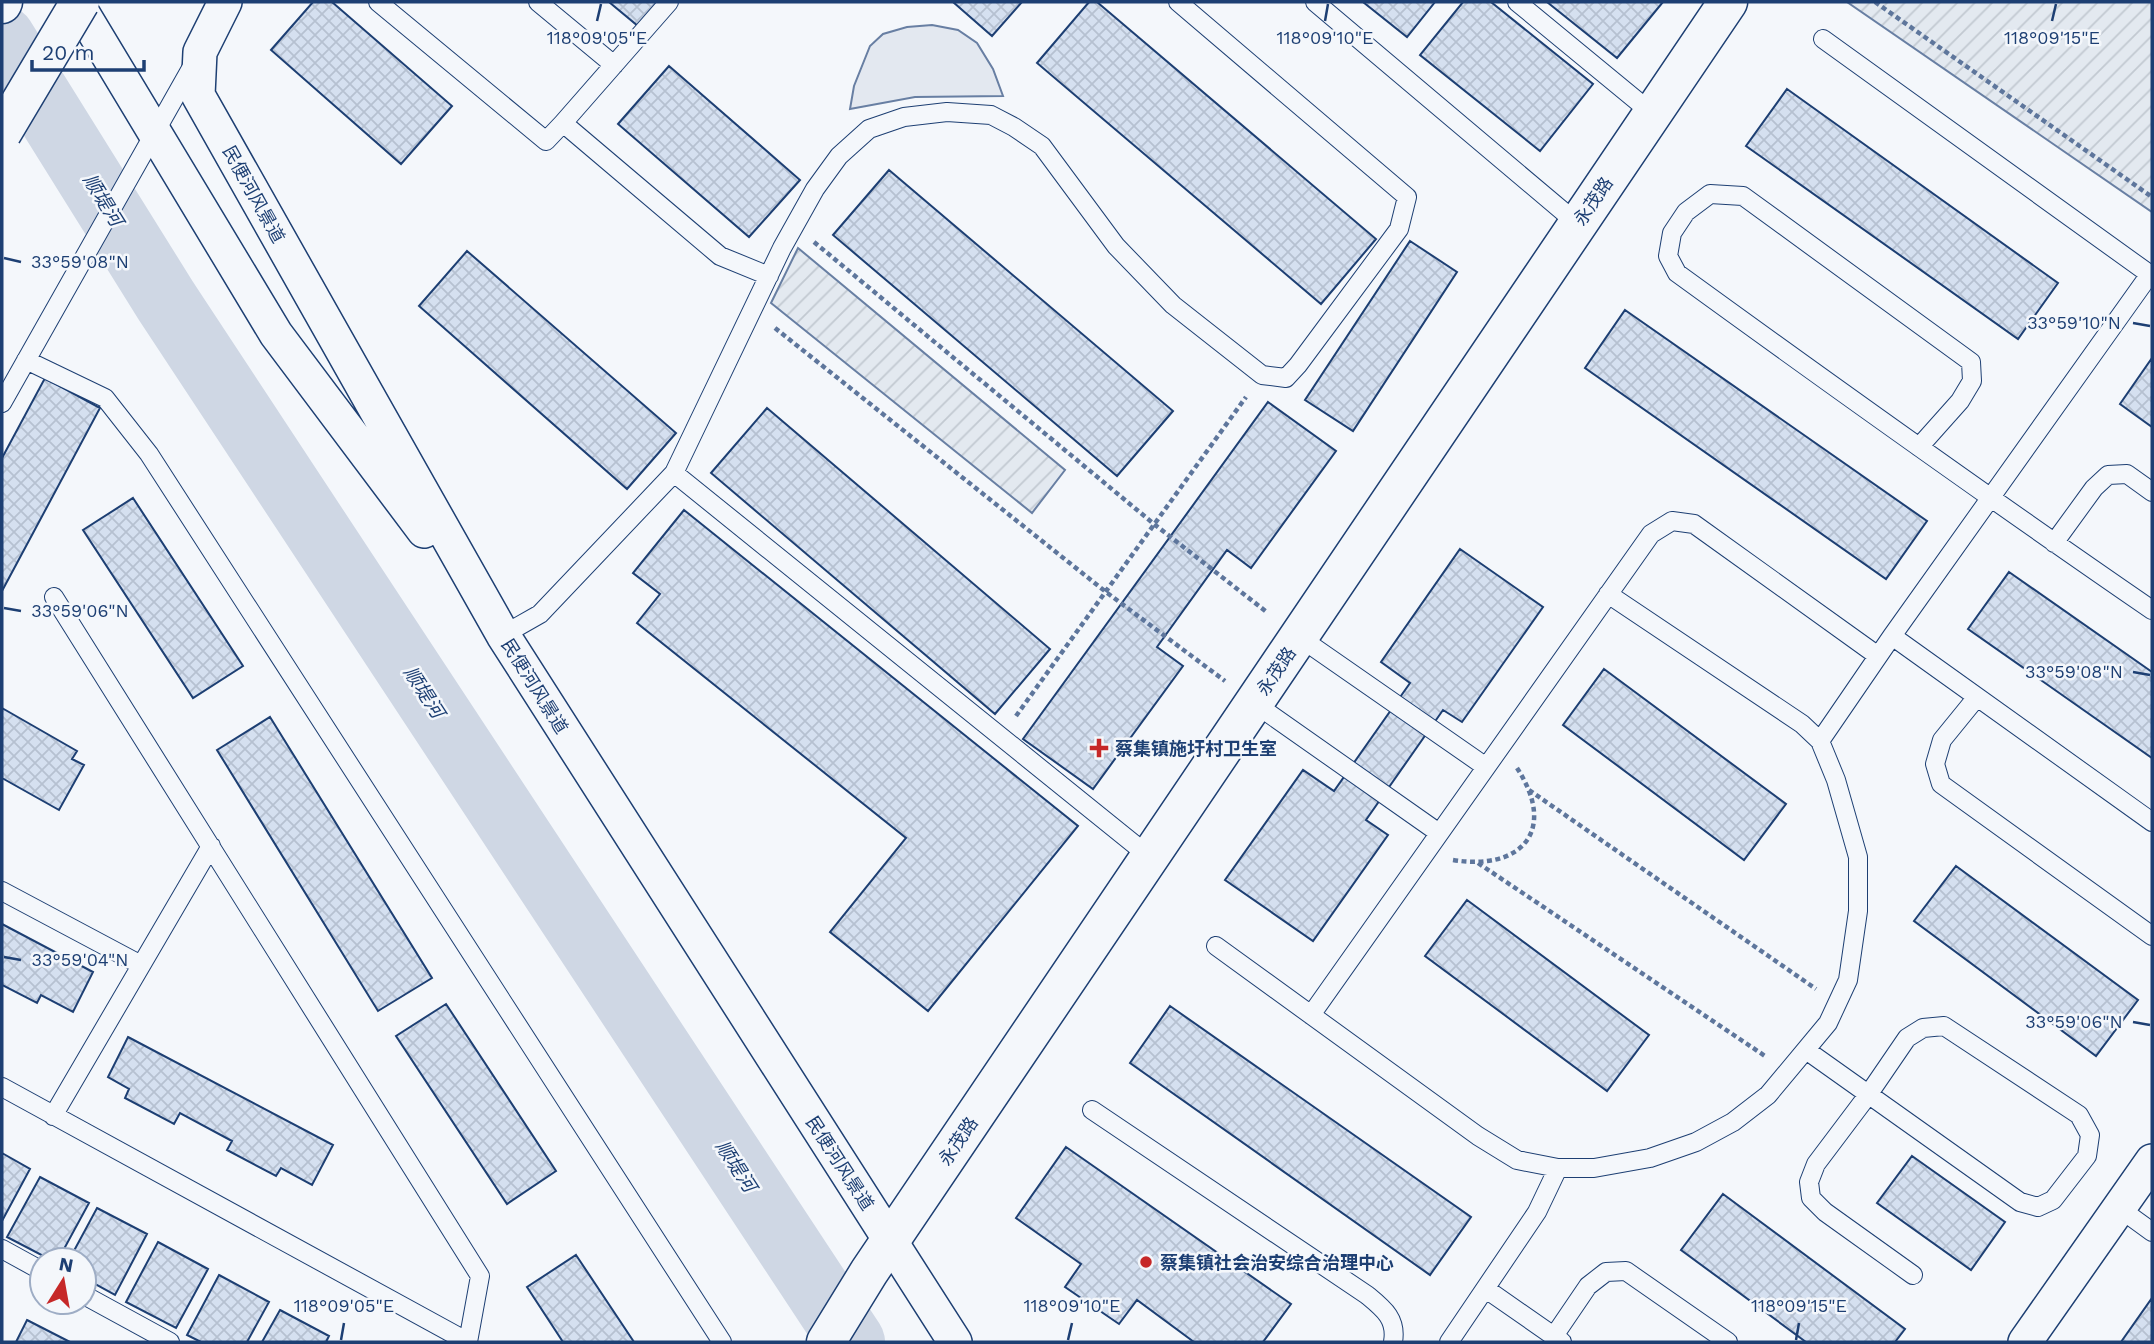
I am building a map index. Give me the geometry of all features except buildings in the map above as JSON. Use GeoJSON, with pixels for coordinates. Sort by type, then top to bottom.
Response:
{"type":"FeatureCollection","features":[{"type":"Feature","properties":{"kind":"street"},"geometry":{"type":"LineString","coordinates":[[2,133],[78,2],[154,134],[276,334],[503,635]]}},
{"type":"Feature","properties":{"kind":"street","name":"民便河风景道"},"geometry":{"type":"LineString","coordinates":[[225,2],[200,52],[198,95],[503,635],[955,1342]]}},
{"type":"Feature","properties":{"kind":"street","name":"永茂路"},"geometry":{"type":"LineString","coordinates":[[826,1342],[869,1272],[1728,2]]}},
{"type":"Feature","properties":{"kind":"street"},"geometry":{"type":"LineString","coordinates":[[2025,1342],[2151,1166]]}},
{"type":"Feature","properties":{"kind":"lane"},"geometry":{"type":"LineString","coordinates":[[378,2],[546,141],[669,2]]}},
{"type":"Feature","properties":{"kind":"lane"},"geometry":{"type":"LineString","coordinates":[[538,2],[614,65]]}},
{"type":"Feature","properties":{"kind":"lane"},"geometry":{"type":"LineString","coordinates":[[503,635],[540,614],[674,473],[752,310],[815,189],[839,156],[869,129],[904,117],[947,112],[991,115],[1042,146],[1116,246],[1173,305],[1262,375],[1286,378],[1399,229],[1407,197],[1178,2]]}},
{"type":"Feature","properties":{"kind":"lane"},"geometry":{"type":"LineString","coordinates":[[1315,2],[1578,224]]}},
{"type":"Feature","properties":{"kind":"lane"},"geometry":{"type":"LineString","coordinates":[[1517,2],[1653,114]]}},
{"type":"Feature","properties":{"kind":"lane"},"geometry":{"type":"LineString","coordinates":[[1820,741],[1990,498],[2151,275],[1823,39]]}},
{"type":"Feature","properties":{"kind":"lane"},"geometry":{"type":"LineString","coordinates":[[2,403],[200,52]]}},
{"type":"Feature","properties":{"kind":"lane"},"geometry":{"type":"LineString","coordinates":[[563,123],[720,256],[769,276]]}},
{"type":"Feature","properties":{"kind":"lane"},"geometry":{"type":"LineString","coordinates":[[1919,447],[1972,382],[1971,362],[1744,196],[1710,194],[1686,212],[1672,233],[1668,256],[1677,273],[1919,447],[1990,498],[2152,610]]}},
{"type":"Feature","properties":{"kind":"lane"},"geometry":{"type":"LineString","coordinates":[[26,360],[105,398],[149,454],[722,1342]]}},
{"type":"Feature","properties":{"kind":"lane"},"geometry":{"type":"LineString","coordinates":[[674,473],[1150,858]]}},
{"type":"Feature","properties":{"kind":"lane"},"geometry":{"type":"LineString","coordinates":[[2054,543],[2094,488],[2108,475],[2127,474],[2152,492]]}},
{"type":"Feature","properties":{"kind":"lane"},"geometry":{"type":"LineString","coordinates":[[1311,1015],[1651,534],[1672,521],[1694,524],[1878,656]]}},
{"type":"Feature","properties":{"kind":"lane"},"geometry":{"type":"LineString","coordinates":[[1216,946],[1517,1160],[1558,1168],[1594,1168],[1650,1158],[1696,1142],[1742,1115],[1768,1095],[1828,1023],[1848,980],[1858,912],[1858,857],[1836,780],[1820,741],[1802,724],[1608,594]]}},
{"type":"Feature","properties":{"kind":"lane"},"geometry":{"type":"LineString","coordinates":[[2,1087],[468,1342],[480,1276],[54,597]]}},
{"type":"Feature","properties":{"kind":"lane"},"geometry":{"type":"LineString","coordinates":[[1892,636],[2152,822]]}},
{"type":"Feature","properties":{"kind":"lane"},"geometry":{"type":"LineString","coordinates":[[1299,637],[1486,767]]}},
{"type":"Feature","properties":{"kind":"lane"},"geometry":{"type":"LineString","coordinates":[[1977,697],[1942,740],[1936,764],[1941,784],[2152,936]]}},
{"type":"Feature","properties":{"kind":"lane"},"geometry":{"type":"LineString","coordinates":[[1254,703],[1439,833]]}},
{"type":"Feature","properties":{"kind":"lane"},"geometry":{"type":"LineString","coordinates":[[53,1116],[211,846]]}},
{"type":"Feature","properties":{"kind":"lane"},"geometry":{"type":"LineString","coordinates":[[2,891],[141,965]]}},
{"type":"Feature","properties":{"kind":"lane"},"geometry":{"type":"LineString","coordinates":[[1806,1050],[1868,1095],[2020,1202],[2038,1207],[2053,1200],[2087,1156],[2090,1135],[2079,1115],[1944,1026],[1923,1028],[1907,1038],[1868,1095],[1816,1164],[1809,1182],[1811,1198],[1825,1212],[1913,1276]]}},
{"type":"Feature","properties":{"kind":"lane"},"geometry":{"type":"LineString","coordinates":[[1092,1110],[1367,1295],[1383,1308],[1394,1322],[1393,1342]]}},
{"type":"Feature","properties":{"kind":"lane"},"geometry":{"type":"LineString","coordinates":[[1449,1342],[1536,1212],[1558,1168]]}},
{"type":"Feature","properties":{"kind":"lane"},"geometry":{"type":"LineString","coordinates":[[2119,1208],[2152,1232]]}},
{"type":"Feature","properties":{"kind":"lane"},"geometry":{"type":"LineString","coordinates":[[2,1249],[28,1264]]}},
{"type":"Feature","properties":{"kind":"lane"},"geometry":{"type":"LineString","coordinates":[[1486,1289],[1558,1339],[1588,1286],[1605,1272],[1626,1271],[1728,1342]]}},
{"type":"Feature","properties":{"kind":"lane"},"geometry":{"type":"LineString","coordinates":[[98,1303],[170,1342]]}},
{"type":"Feature","properties":{"kind":"path"},"geometry":{"type":"LineString","coordinates":[[1875,2],[2152,197]]}},
{"type":"Feature","properties":{"kind":"path"},"geometry":{"type":"LineString","coordinates":[[795,226],[1154,524],[1299,637]]}},
{"type":"Feature","properties":{"kind":"path"},"geometry":{"type":"LineString","coordinates":[[752,310],[1106,592],[1254,703]]}},
{"type":"Feature","properties":{"kind":"path"},"geometry":{"type":"LineString","coordinates":[[1001,737],[1262,375]]}},
{"type":"Feature","properties":{"kind":"path"},"geometry":{"type":"LineString","coordinates":[[1478,863],[1514,853],[1529,840],[1534,824],[1529,790],[1502,745]]}},
{"type":"Feature","properties":{"kind":"path"},"geometry":{"type":"LineString","coordinates":[[1529,790],[1837,1003]]}},
{"type":"Feature","properties":{"kind":"path"},"geometry":{"type":"LineString","coordinates":[[1424,854],[1478,863],[1789,1072]]}},
{"type":"Feature","properties":{"kind":"shaded area"},"geometry":{"type":"Polygon","coordinates":[[[1847,2],[2152,2],[2152,212],[1847,2]]]}},
{"type":"Feature","properties":{"kind":"shaded area"},"geometry":{"type":"Polygon","coordinates":[[[932,25],[958,30],[977,43],[993,69],[1003,96],[915,97],[850,109],[854,86],[870,46],[883,34],[907,27],[932,25]]]}},
{"type":"Feature","properties":{"kind":"shaded area"},"geometry":{"type":"Polygon","coordinates":[[[798,248],[1065,470],[1032,513],[771,303],[798,248]]]}},
{"type":"Feature","properties":{"kind":"waterway","name":"顺堤河"},"geometry":{"type":"LineString","coordinates":[[2,38],[166,301],[852,1342]]}},
{"type":"Feature","properties":{"kind":"place","name":"蔡集镇施圩村卫生室"},"geometry":{"type":"Point","coordinates":[1099,748]}},
{"type":"Feature","properties":{"kind":"place","name":"蔡集镇社会治安综合治理中心"},"geometry":{"type":"Point","coordinates":[1146,1262]}}]}
